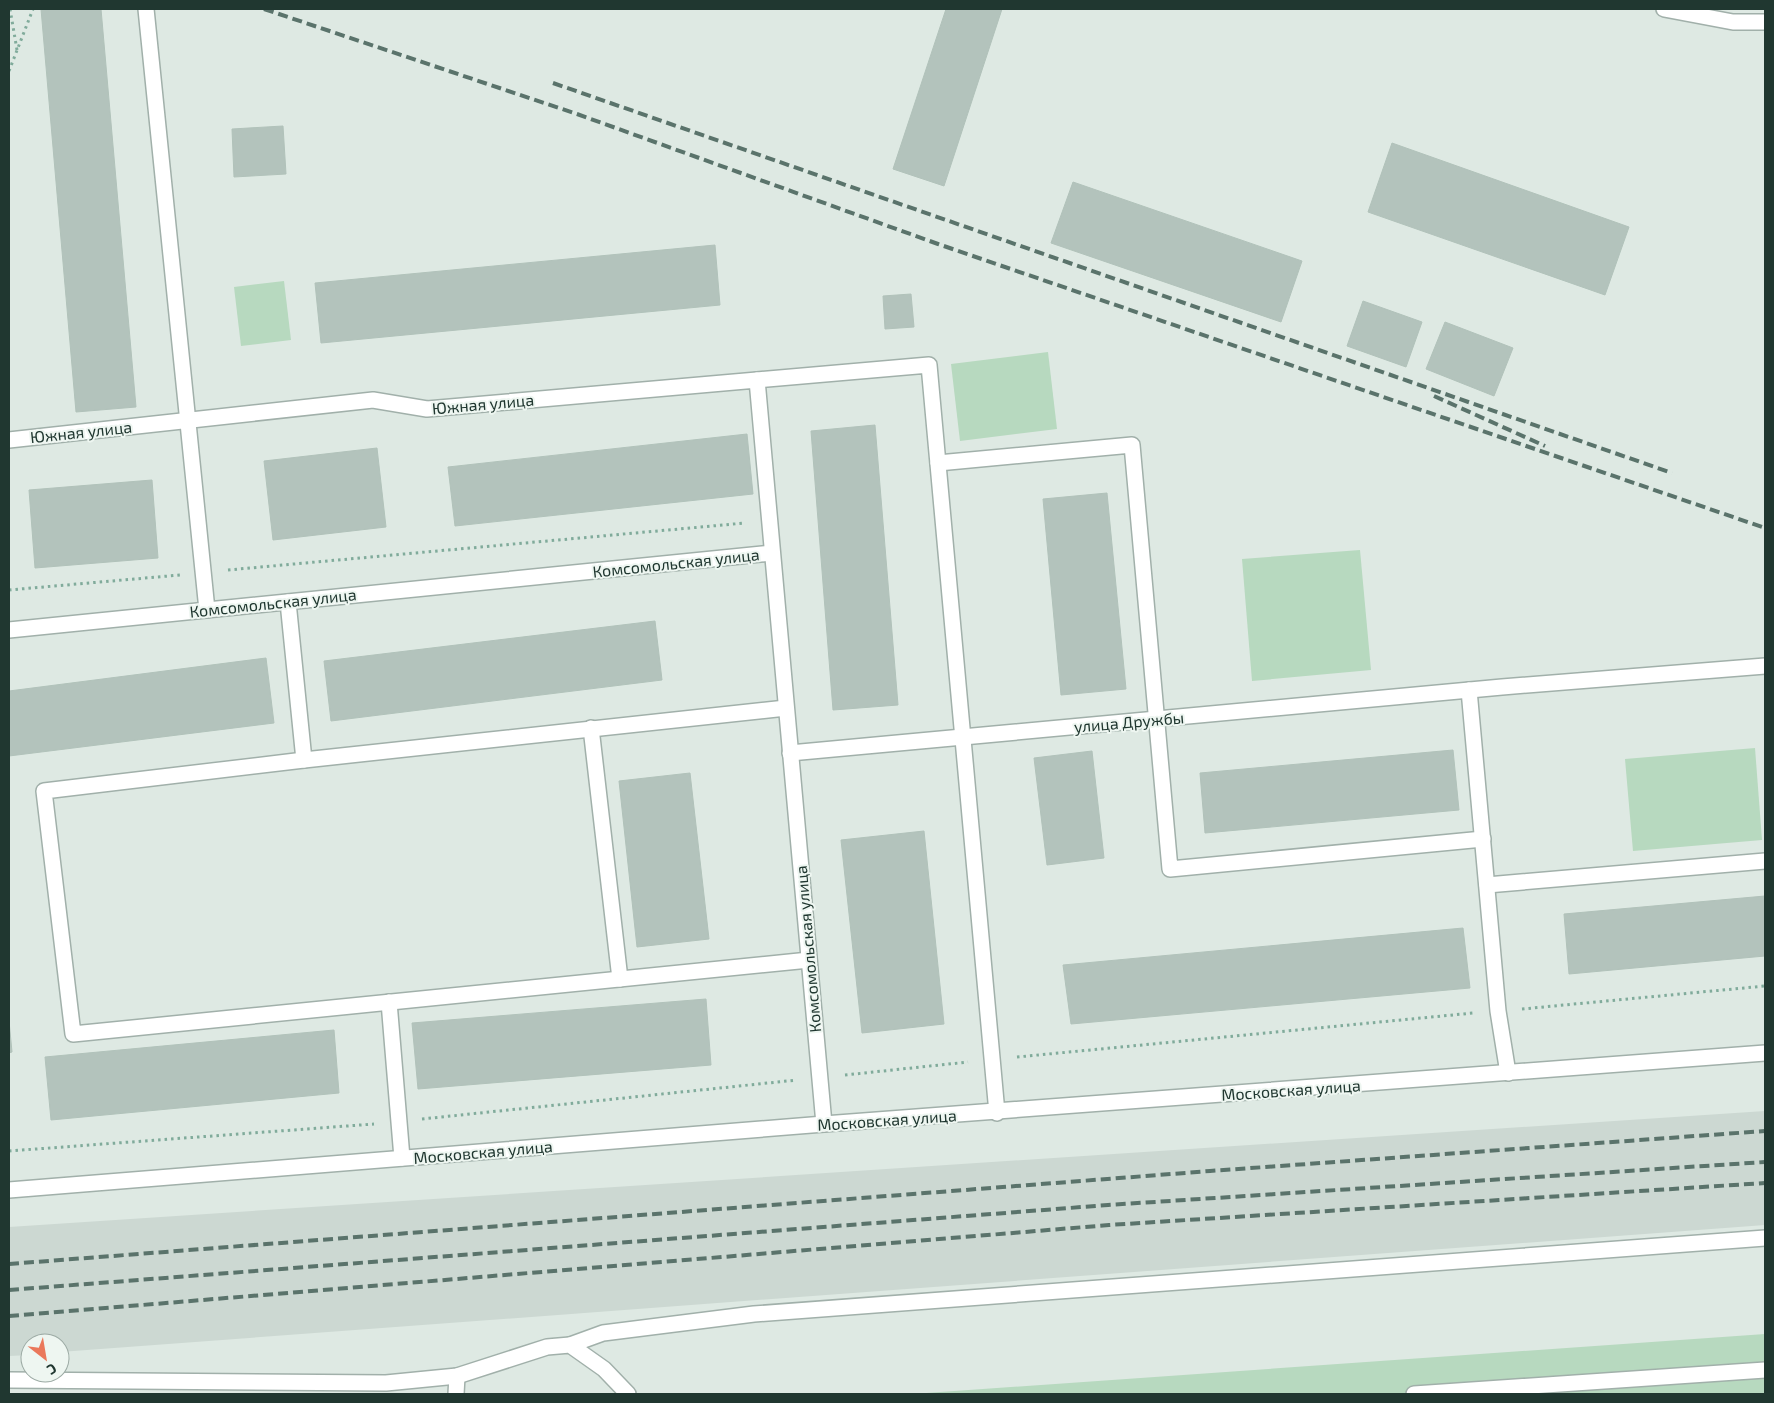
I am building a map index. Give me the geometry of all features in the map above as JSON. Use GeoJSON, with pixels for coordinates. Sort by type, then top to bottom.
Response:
{"type":"FeatureCollection","features":[{"type":"Feature","properties":{"kind":"street"},"geometry":{"type":"LineString","coordinates":[[146,9],[207,610]]}},
{"type":"Feature","properties":{"kind":"street"},"geometry":{"type":"LineString","coordinates":[[1664,9],[1733,22],[1765,22]]}},
{"type":"Feature","properties":{"kind":"street","name":"Южная улица"},"geometry":{"type":"LineString","coordinates":[[9,440],[373,400],[427,409],[930,365],[938,463]]}},
{"type":"Feature","properties":{"kind":"street"},"geometry":{"type":"LineString","coordinates":[[757,380],[772,553]]}},
{"type":"Feature","properties":{"kind":"street"},"geometry":{"type":"LineString","coordinates":[[997,1113],[938,463],[1132,445],[1170,868],[1482,839]]}},
{"type":"Feature","properties":{"kind":"street","name":"Комсомольская улица"},"geometry":{"type":"LineString","coordinates":[[9,630],[772,553],[824,1124]]}},
{"type":"Feature","properties":{"kind":"street"},"geometry":{"type":"LineString","coordinates":[[288,602],[304,760]]}},
{"type":"Feature","properties":{"kind":"street","name":"улица Дружбы"},"geometry":{"type":"LineString","coordinates":[[790,753],[1469,690],[1765,666]]}},
{"type":"Feature","properties":{"kind":"street"},"geometry":{"type":"LineString","coordinates":[[1469,690],[1498,1011],[1508,1073]]}},
{"type":"Feature","properties":{"kind":"street"},"geometry":{"type":"LineString","coordinates":[[786,708],[304,760],[44,791],[73,1034],[809,960]]}},
{"type":"Feature","properties":{"kind":"street"},"geometry":{"type":"LineString","coordinates":[[591,728],[620,979]]}},
{"type":"Feature","properties":{"kind":"street"},"geometry":{"type":"LineString","coordinates":[[1487,885],[1765,861]]}},
{"type":"Feature","properties":{"kind":"street"},"geometry":{"type":"LineString","coordinates":[[389,1002],[402,1158]]}},
{"type":"Feature","properties":{"kind":"street","name":"Московская улица"},"geometry":{"type":"LineString","coordinates":[[9,1190],[824,1124],[997,1113],[1765,1053]]}},
{"type":"Feature","properties":{"kind":"street"},"geometry":{"type":"LineString","coordinates":[[9,1380],[194,1388],[386,1383],[457,1376],[546,1347],[570,1345],[603,1333],[754,1314],[1765,1238]]}},
{"type":"Feature","properties":{"kind":"street"},"geometry":{"type":"LineString","coordinates":[[570,1345],[591,1358],[628,1394]]}},
{"type":"Feature","properties":{"kind":"street"},"geometry":{"type":"LineString","coordinates":[[1414,1394],[1765,1370]]}},
{"type":"Feature","properties":{"kind":"street"},"geometry":{"type":"LineString","coordinates":[[456,1394],[457,1376]]}},
{"type":"Feature","properties":{"kind":"path"},"geometry":{"type":"LineString","coordinates":[[10,9],[17,51]]}},
{"type":"Feature","properties":{"kind":"path"},"geometry":{"type":"LineString","coordinates":[[9,71],[33,9]]}},
{"type":"Feature","properties":{"kind":"path"},"geometry":{"type":"LineString","coordinates":[[9,590],[770,521]]}},
{"type":"Feature","properties":{"kind":"path"},"geometry":{"type":"LineString","coordinates":[[9,1151],[399,1122],[819,1077],[1765,986]]}},
{"type":"Feature","properties":{"kind":"shaded area"},"geometry":{"type":"Polygon","coordinates":[[[1765,1111],[1765,1225],[70,1351],[70,1333],[20,1333],[20,1355],[9,1356],[9,1227],[1765,1111]]]}},
{"type":"Feature","properties":{"kind":"green space"},"geometry":{"type":"Polygon","coordinates":[[[284,281],[291,340],[241,346],[234,287],[284,281]]]}},
{"type":"Feature","properties":{"kind":"green space"},"geometry":{"type":"Polygon","coordinates":[[[1048,352],[1057,429],[960,441],[951,364],[1048,352]]]}},
{"type":"Feature","properties":{"kind":"green space"},"geometry":{"type":"Polygon","coordinates":[[[1360,550],[1371,670],[1252,681],[1242,559],[1360,550]]]}},
{"type":"Feature","properties":{"kind":"green space"},"geometry":{"type":"Polygon","coordinates":[[[1755,748],[1762,840],[1633,851],[1625,759],[1755,748]]]}},
{"type":"Feature","properties":{"kind":"green space"},"geometry":{"type":"Polygon","coordinates":[[[1765,1334],[1765,1394],[912,1394],[1765,1334]]]}},
{"type":"Feature","properties":{"kind":"building"},"geometry":{"type":"Polygon","coordinates":[[[41,9],[101,9],[136,407],[76,412],[41,9]]]}},
{"type":"Feature","properties":{"kind":"building"},"geometry":{"type":"Polygon","coordinates":[[[946,9],[1002,9],[944,186],[893,169],[946,9]]]}},
{"type":"Feature","properties":{"kind":"building"},"geometry":{"type":"Polygon","coordinates":[[[283,126],[286,174],[234,177],[232,129],[283,126]]]}},
{"type":"Feature","properties":{"kind":"building"},"geometry":{"type":"Polygon","coordinates":[[[1392,143],[1629,227],[1605,295],[1368,212],[1392,143]]]}},
{"type":"Feature","properties":{"kind":"building"},"geometry":{"type":"Polygon","coordinates":[[[1073,182],[1302,261],[1281,322],[1051,243],[1073,182]]]}},
{"type":"Feature","properties":{"kind":"building"},"geometry":{"type":"Polygon","coordinates":[[[715,245],[720,305],[321,343],[315,283],[715,245]]]}},
{"type":"Feature","properties":{"kind":"building"},"geometry":{"type":"Polygon","coordinates":[[[911,294],[914,327],[885,329],[883,296],[911,294]]]}},
{"type":"Feature","properties":{"kind":"building"},"geometry":{"type":"Polygon","coordinates":[[[1363,301],[1422,322],[1406,367],[1347,346],[1363,301]]]}},
{"type":"Feature","properties":{"kind":"building"},"geometry":{"type":"Polygon","coordinates":[[[1445,322],[1513,348],[1494,396],[1426,369],[1445,322]]]}},
{"type":"Feature","properties":{"kind":"building"},"geometry":{"type":"Polygon","coordinates":[[[875,425],[898,705],[833,710],[811,431],[875,425]]]}},
{"type":"Feature","properties":{"kind":"building"},"geometry":{"type":"Polygon","coordinates":[[[747,434],[753,494],[455,526],[448,467],[747,434]]]}},
{"type":"Feature","properties":{"kind":"building"},"geometry":{"type":"Polygon","coordinates":[[[377,448],[386,527],[273,540],[264,461],[377,448]]]}},
{"type":"Feature","properties":{"kind":"building"},"geometry":{"type":"Polygon","coordinates":[[[152,480],[158,558],[35,568],[29,490],[152,480]]]}},
{"type":"Feature","properties":{"kind":"building"},"geometry":{"type":"Polygon","coordinates":[[[1107,493],[1126,689],[1061,695],[1043,499],[1107,493]]]}},
{"type":"Feature","properties":{"kind":"building"},"geometry":{"type":"Polygon","coordinates":[[[655,621],[662,680],[331,721],[324,661],[655,621]]]}},
{"type":"Feature","properties":{"kind":"building"},"geometry":{"type":"Polygon","coordinates":[[[266,658],[274,723],[9,756],[9,691],[266,658]]]}},
{"type":"Feature","properties":{"kind":"building"},"geometry":{"type":"Polygon","coordinates":[[[1453,750],[1459,810],[1205,833],[1200,773],[1453,750]]]}},
{"type":"Feature","properties":{"kind":"building"},"geometry":{"type":"Polygon","coordinates":[[[1092,751],[1104,858],[1047,865],[1034,758],[1092,751]]]}},
{"type":"Feature","properties":{"kind":"building"},"geometry":{"type":"Polygon","coordinates":[[[690,773],[709,939],[637,947],[619,781],[690,773]]]}},
{"type":"Feature","properties":{"kind":"building"},"geometry":{"type":"Polygon","coordinates":[[[924,831],[944,1024],[862,1033],[841,840],[924,831]]]}},
{"type":"Feature","properties":{"kind":"building"},"geometry":{"type":"Polygon","coordinates":[[[1765,896],[1765,956],[1569,974],[1564,914],[1765,896]]]}},
{"type":"Feature","properties":{"kind":"building"},"geometry":{"type":"Polygon","coordinates":[[[1463,928],[1470,988],[1071,1024],[1063,965],[1463,928]]]}},
{"type":"Feature","properties":{"kind":"building"},"geometry":{"type":"Polygon","coordinates":[[[706,999],[711,1065],[418,1089],[412,1023],[706,999]]]}},
{"type":"Feature","properties":{"kind":"building"},"geometry":{"type":"Polygon","coordinates":[[[9,1021],[12,1052],[9,1053],[9,1021]]]}},
{"type":"Feature","properties":{"kind":"building"},"geometry":{"type":"Polygon","coordinates":[[[334,1030],[339,1093],[51,1120],[45,1057],[334,1030]]]}},
{"type":"Feature","properties":{"kind":"railway"},"geometry":{"type":"LineString","coordinates":[[264,9],[577,114],[938,244],[1765,528]]}},
{"type":"Feature","properties":{"kind":"railway"},"geometry":{"type":"LineString","coordinates":[[553,83],[1672,473]]}},
{"type":"Feature","properties":{"kind":"railway"},"geometry":{"type":"LineString","coordinates":[[1434,396],[1545,446]]}},
{"type":"Feature","properties":{"kind":"railway"},"geometry":{"type":"LineString","coordinates":[[9,1264],[1210,1171],[1765,1131]]}},
{"type":"Feature","properties":{"kind":"railway"},"geometry":{"type":"LineString","coordinates":[[9,1290],[1108,1205],[1765,1162]]}},
{"type":"Feature","properties":{"kind":"railway"},"geometry":{"type":"LineString","coordinates":[[9,1316],[1109,1225],[1765,1183]]}}]}
